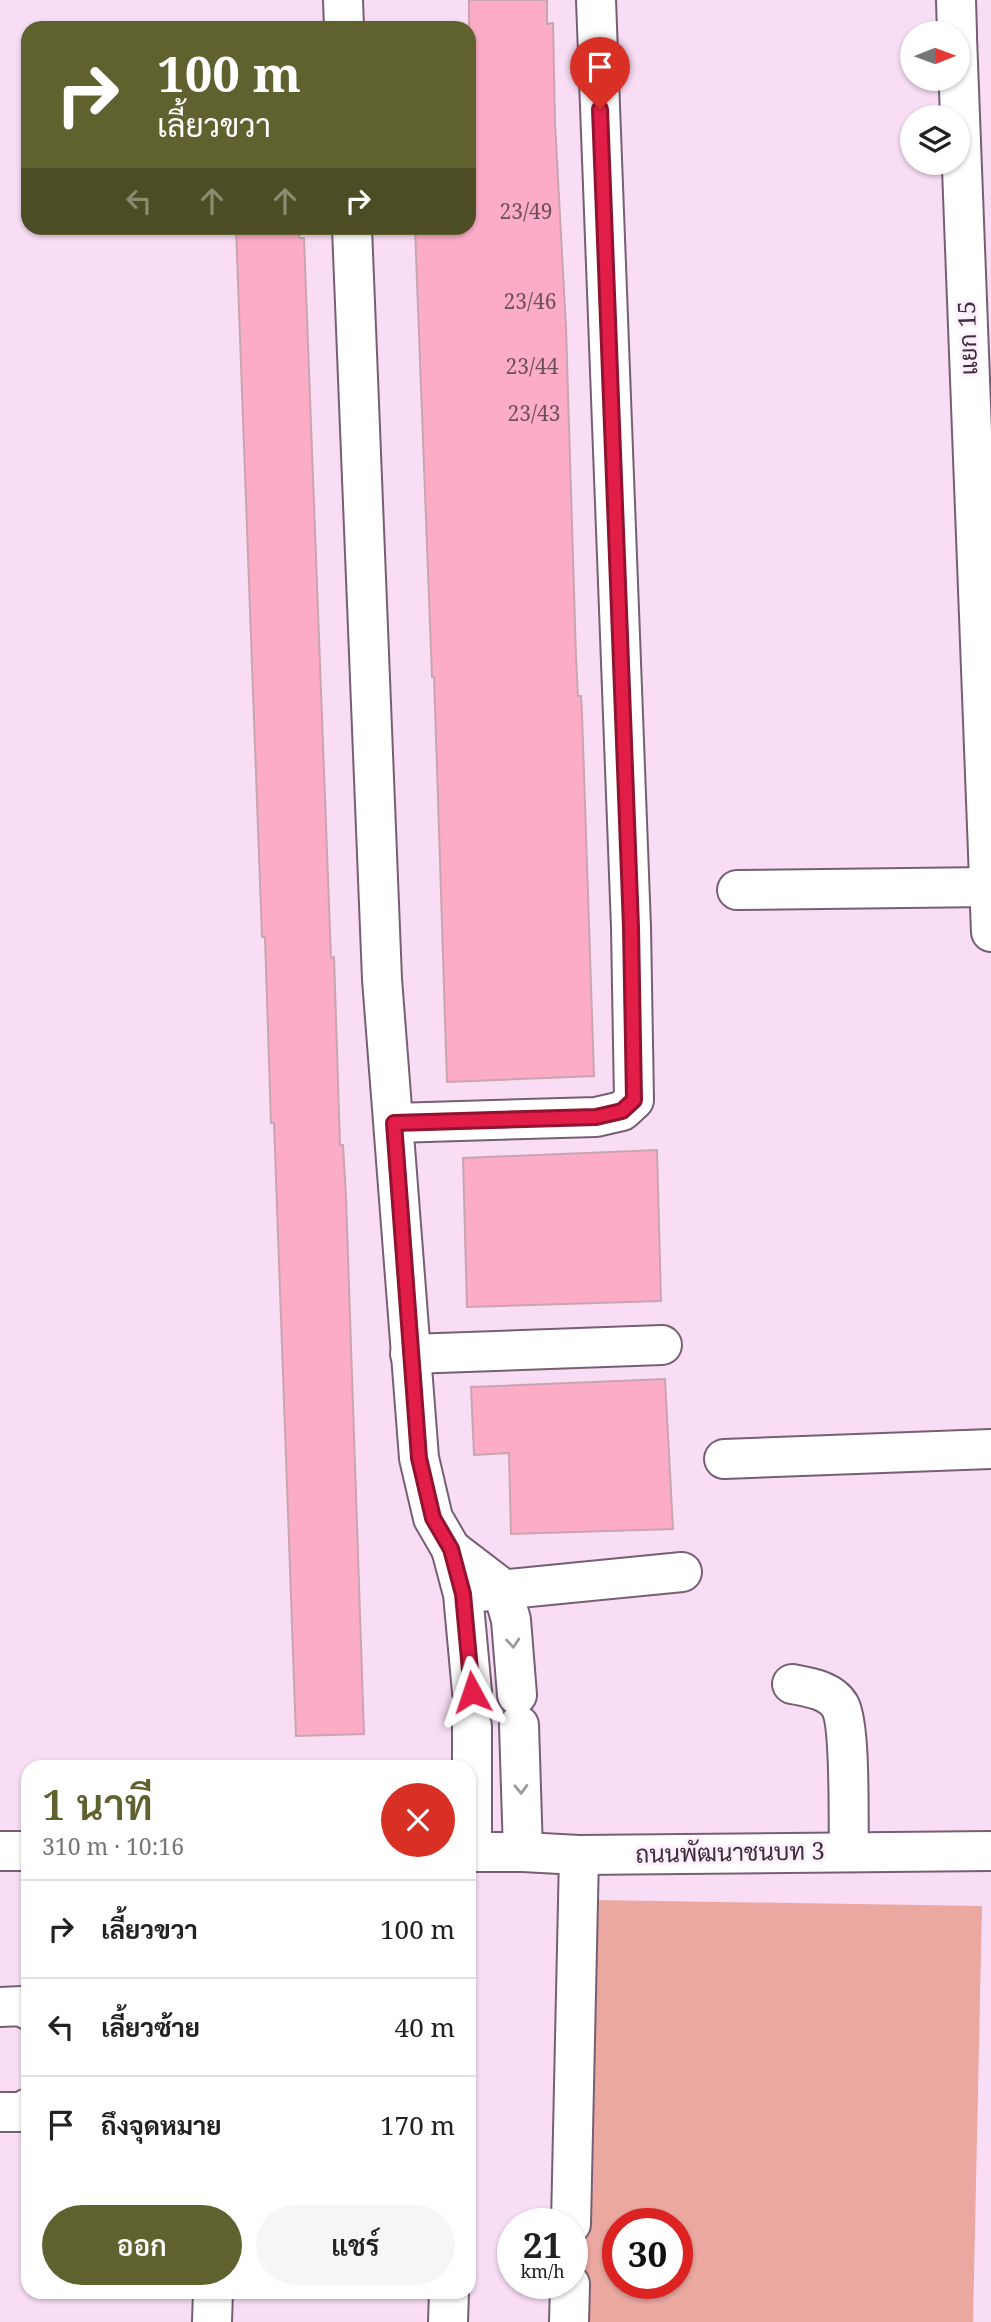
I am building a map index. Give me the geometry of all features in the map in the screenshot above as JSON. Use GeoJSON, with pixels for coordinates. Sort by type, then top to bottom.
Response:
{"type":"FeatureCollection","features":[{"type":"Feature","properties":{"kind":"street"},"geometry":{"type":"LineString","coordinates":[[343,0],[344,21]]}},
{"type":"Feature","properties":{"kind":"street"},"geometry":{"type":"LineString","coordinates":[[394,1123],[596,1117],[622,1111],[634,1100],[631,927],[596,0]]}},
{"type":"Feature","properties":{"kind":"street","name":"แยก 15"},"geometry":{"type":"LineString","coordinates":[[956,0],[957,21]]}},
{"type":"Feature","properties":{"kind":"street","name":"แยก 15"},"geometry":{"type":"LineString","coordinates":[[959,91],[991,932]]}},
{"type":"Feature","properties":{"kind":"street"},"geometry":{"type":"LineString","coordinates":[[352,235],[382,979],[410,1354],[419,1458],[424,1481],[433,1518],[451,1549],[463,1594],[472,1709],[471,1760]]}},
{"type":"Feature","properties":{"kind":"street"},"geometry":{"type":"LineString","coordinates":[[737,890],[989,887]]}},
{"type":"Feature","properties":{"kind":"street"},"geometry":{"type":"LineString","coordinates":[[410,1354],[662,1345]]}},
{"type":"Feature","properties":{"kind":"street"},"geometry":{"type":"LineString","coordinates":[[724,1459],[991,1449]]}},
{"type":"Feature","properties":{"kind":"street"},"geometry":{"type":"LineString","coordinates":[[451,1549],[502,1588],[511,1620],[518,1710],[523,1852]]}},
{"type":"Feature","properties":{"kind":"street"},"geometry":{"type":"LineString","coordinates":[[463,1594],[682,1572]]}},
{"type":"Feature","properties":{"kind":"street"},"geometry":{"type":"LineString","coordinates":[[792,1684],[815,1688],[828,1694],[839,1704],[846,1740],[849,1852]]}},
{"type":"Feature","properties":{"kind":"street"},"geometry":{"type":"LineString","coordinates":[[0,1851],[21,1851]]}},
{"type":"Feature","properties":{"kind":"street","name":"ถนนพัฒนาชนบท 3"},"geometry":{"type":"LineString","coordinates":[[476,1852],[579,1855],[991,1851]]}},
{"type":"Feature","properties":{"kind":"street"},"geometry":{"type":"LineString","coordinates":[[571,2208],[579,1855]]}},
{"type":"Feature","properties":{"kind":"street"},"geometry":{"type":"LineString","coordinates":[[0,2007],[21,2006]]}},
{"type":"Feature","properties":{"kind":"street"},"geometry":{"type":"LineString","coordinates":[[0,2112],[21,2112]]}},
{"type":"Feature","properties":{"kind":"street"},"geometry":{"type":"LineString","coordinates":[[212,2322],[213,2299]]}},
{"type":"Feature","properties":{"kind":"street"},"geometry":{"type":"LineString","coordinates":[[449,2299],[449,2322]]}},
{"type":"Feature","properties":{"kind":"street"},"geometry":{"type":"LineString","coordinates":[[569,2322],[570,2299]]}},
{"type":"Feature","properties":{"kind":"shaded area"},"geometry":{"type":"Polygon","coordinates":[[[593,1900],[982,1906],[973,2322],[573,2322],[574,2299],[588,2299],[588,2208],[578,2208],[593,1900]]]}},
{"type":"Feature","properties":{"kind":"building"},"geometry":{"type":"Polygon","coordinates":[[[469,0],[547,0],[547,24],[553,23],[594,1076],[447,1082],[434,677],[415,235],[476,235],[476,21],[469,21],[469,0]]]}},
{"type":"Feature","properties":{"kind":"building"},"geometry":{"type":"Polygon","coordinates":[[[236,235],[299,235],[299,238],[304,238],[331,958],[334,957],[340,1145],[343,1145],[346,1197],[364,1734],[296,1736],[274,1123],[271,1123],[265,937],[262,937],[236,235]]]}},
{"type":"Feature","properties":{"kind":"building"},"geometry":{"type":"Polygon","coordinates":[[[657,1150],[661,1301],[467,1307],[463,1158],[657,1150]]]}},
{"type":"Feature","properties":{"kind":"building"},"geometry":{"type":"Polygon","coordinates":[[[665,1379],[673,1529],[511,1534],[509,1453],[474,1455],[471,1387],[665,1379]]]}},
{"type":"Feature","properties":{"kind":"route"},"geometry":{"type":"LineString","coordinates":[[472,1692],[463,1594],[451,1549],[433,1518],[419,1458],[394,1123],[596,1117],[622,1111],[634,1100],[631,927],[600,109]]}}]}
